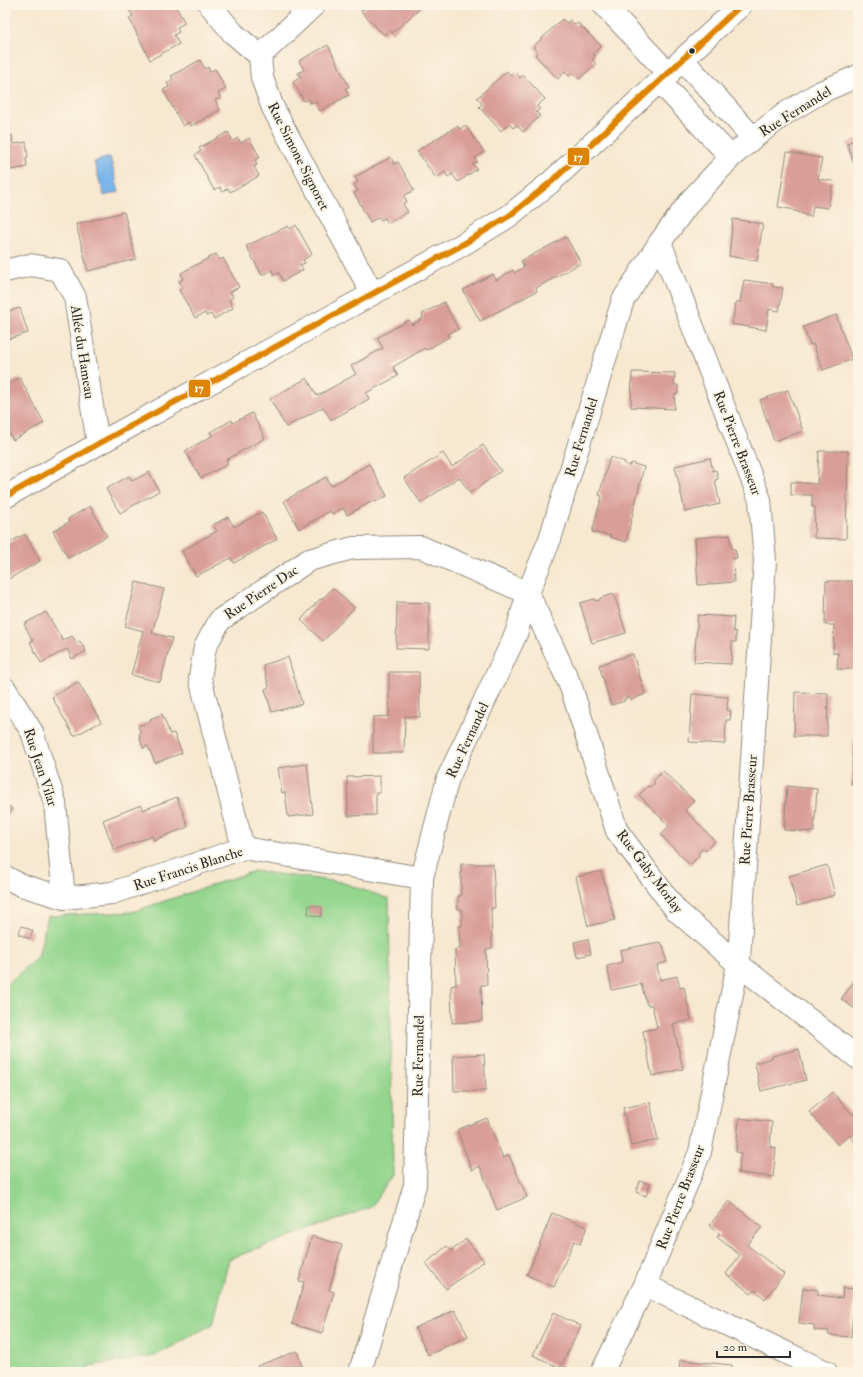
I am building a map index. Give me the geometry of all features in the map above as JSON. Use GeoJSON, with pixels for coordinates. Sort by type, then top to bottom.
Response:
{"type":"FeatureCollection","features":[{"type":"Feature","properties":{"kind":"street"},"geometry":{"type":"LineString","coordinates":[[210,5],[233,33],[260,56],[314,5]]}},
{"type":"Feature","properties":{"kind":"street"},"geometry":{"type":"LineString","coordinates":[[604,5],[671,72],[731,157]]}},
{"type":"Feature","properties":{"kind":"street"},"geometry":{"type":"LineString","coordinates":[[5,497],[98,444],[460,246],[509,216],[551,182],[671,72],[741,5]]}},
{"type":"Feature","properties":{"kind":"street","name":"Rue Simone Signoret"},"geometry":{"type":"LineString","coordinates":[[260,56],[262,78],[273,108],[372,293]]}},
{"type":"Feature","properties":{"kind":"street","name":"Rue Fernandel"},"geometry":{"type":"LineString","coordinates":[[671,72],[753,138]]}},
{"type":"Feature","properties":{"kind":"street","name":"Rue Fernandel"},"geometry":{"type":"LineString","coordinates":[[360,1372],[415,1186],[422,878],[448,778],[516,634],[528,593],[550,539],[623,300],[660,242],[691,200],[731,157],[786,113],[821,92],[858,76]]}},
{"type":"Feature","properties":{"kind":"street","name":"Rue Pierre Brasseur"},"geometry":{"type":"LineString","coordinates":[[602,1372],[645,1285],[700,1152],[738,964],[764,561],[760,500],[660,242]]}},
{"type":"Feature","properties":{"kind":"street","name":"Allée du Hameau"},"geometry":{"type":"LineString","coordinates":[[5,271],[30,265],[60,270],[75,297],[98,444]]}},
{"type":"Feature","properties":{"kind":"street","name":"Rue Pierre Dac"},"geometry":{"type":"LineString","coordinates":[[243,848],[200,678],[205,647],[220,620],[310,560],[354,548],[421,547],[528,593]]}},
{"type":"Feature","properties":{"kind":"street","name":"Rue Gaby Morlay"},"geometry":{"type":"LineString","coordinates":[[528,593],[571,687],[618,831],[676,910],[738,964],[858,1058]]}},
{"type":"Feature","properties":{"kind":"street","name":"Rue Jean Vilar"},"geometry":{"type":"LineString","coordinates":[[5,689],[32,732],[55,803],[64,898]]}},
{"type":"Feature","properties":{"kind":"street","name":"Rue Francis Blanche"},"geometry":{"type":"LineString","coordinates":[[5,877],[21,885],[64,898],[112,893],[243,848],[422,878]]}},
{"type":"Feature","properties":{"kind":"street"},"geometry":{"type":"LineString","coordinates":[[645,1285],[826,1372]]}},
{"type":"Feature","properties":{"kind":"green space"},"geometry":{"type":"Polygon","coordinates":[[[254,871],[341,882],[389,899],[393,1175],[371,1207],[229,1259],[213,1324],[155,1356],[88,1366],[89,1372],[5,1372],[5,986],[38,957],[48,916],[132,912],[254,871]]]}},
{"type":"Feature","properties":{"kind":"water"},"geometry":{"type":"Polygon","coordinates":[[[110,157],[119,192],[104,196],[94,162],[110,157]]]}},
{"type":"Feature","properties":{"kind":"building"},"geometry":{"type":"Polygon","coordinates":[[[138,5],[175,5],[185,23],[177,27],[179,32],[174,35],[179,44],[150,60],[129,18],[133,16],[129,10],[138,5]]]}},
{"type":"Feature","properties":{"kind":"building"},"geometry":{"type":"Polygon","coordinates":[[[367,5],[424,5],[392,33],[389,30],[384,35],[361,11],[367,5]]]}},
{"type":"Feature","properties":{"kind":"building"},"geometry":{"type":"Polygon","coordinates":[[[562,19],[567,23],[570,20],[575,25],[578,23],[601,46],[593,54],[596,56],[592,60],[596,64],[579,79],[573,73],[569,76],[565,71],[558,79],[535,55],[538,53],[533,47],[562,19]]]}},
{"type":"Feature","properties":{"kind":"building"},"geometry":{"type":"Polygon","coordinates":[[[328,45],[349,87],[345,88],[349,95],[320,111],[315,101],[311,103],[309,99],[304,101],[293,82],[301,77],[298,73],[304,70],[299,61],[328,45]]]}},
{"type":"Feature","properties":{"kind":"building"},"geometry":{"type":"Polygon","coordinates":[[[200,60],[205,69],[208,67],[210,72],[215,69],[226,89],[218,93],[221,98],[215,100],[220,110],[191,126],[189,122],[183,126],[163,90],[169,87],[167,83],[173,79],[171,76],[200,60]]]}},
{"type":"Feature","properties":{"kind":"building"},"geometry":{"type":"Polygon","coordinates":[[[507,71],[511,76],[515,72],[520,78],[523,75],[545,99],[537,106],[540,109],[536,112],[540,116],[523,132],[517,125],[513,128],[509,123],[501,131],[479,107],[482,104],[477,98],[507,71]]]}},
{"type":"Feature","properties":{"kind":"building"},"geometry":{"type":"Polygon","coordinates":[[[465,125],[484,152],[475,158],[477,162],[473,164],[477,169],[458,182],[452,174],[448,177],[445,172],[436,178],[417,151],[457,126],[460,129],[465,125]]]}},
{"type":"Feature","properties":{"kind":"building"},"geometry":{"type":"Polygon","coordinates":[[[228,132],[233,141],[238,138],[241,143],[249,138],[260,157],[255,160],[257,165],[254,166],[259,176],[230,192],[228,188],[222,192],[220,187],[214,190],[195,155],[201,151],[199,148],[228,132]]]}},
{"type":"Feature","properties":{"kind":"building"},"geometry":{"type":"Polygon","coordinates":[[[12,135],[13,144],[26,142],[28,158],[26,158],[27,167],[5,171],[5,136],[12,135]]]}},
{"type":"Feature","properties":{"kind":"building"},"geometry":{"type":"Polygon","coordinates":[[[858,139],[858,175],[847,143],[858,139]]]}},
{"type":"Feature","properties":{"kind":"building"},"geometry":{"type":"Polygon","coordinates":[[[787,152],[822,158],[818,179],[833,181],[828,208],[813,206],[811,217],[790,209],[778,207],[787,152]]]}},
{"type":"Feature","properties":{"kind":"building"},"geometry":{"type":"Polygon","coordinates":[[[391,157],[394,164],[398,162],[414,190],[404,196],[407,201],[403,204],[408,212],[388,223],[385,218],[381,220],[379,217],[370,222],[354,193],[358,191],[354,185],[358,182],[355,177],[391,157]]]}},
{"type":"Feature","properties":{"kind":"building"},"geometry":{"type":"Polygon","coordinates":[[[5,190],[9,209],[5,210],[5,190]]]}},
{"type":"Feature","properties":{"kind":"building"},"geometry":{"type":"Polygon","coordinates":[[[124,212],[136,259],[88,271],[76,224],[124,212]]]}},
{"type":"Feature","properties":{"kind":"building"},"geometry":{"type":"Polygon","coordinates":[[[733,219],[763,224],[757,261],[729,256],[733,219]]]}},
{"type":"Feature","properties":{"kind":"building"},"geometry":{"type":"Polygon","coordinates":[[[296,225],[312,254],[303,260],[305,263],[300,265],[303,270],[283,281],[279,273],[274,275],[272,270],[262,275],[246,246],[288,226],[290,229],[296,225]]]}},
{"type":"Feature","properties":{"kind":"building"},"geometry":{"type":"Polygon","coordinates":[[[566,237],[581,263],[536,288],[537,291],[480,321],[463,290],[493,274],[496,280],[513,270],[514,273],[524,267],[521,261],[566,237]]]}},
{"type":"Feature","properties":{"kind":"building"},"geometry":{"type":"Polygon","coordinates":[[[216,254],[220,260],[223,258],[239,287],[230,292],[233,297],[229,300],[233,308],[214,319],[211,314],[206,316],[205,313],[195,318],[179,290],[183,288],[179,281],[183,279],[181,273],[216,254]]]}},
{"type":"Feature","properties":{"kind":"building"},"geometry":{"type":"Polygon","coordinates":[[[744,280],[773,284],[773,287],[783,288],[779,311],[769,309],[766,330],[732,324],[736,302],[740,302],[744,280]]]}},
{"type":"Feature","properties":{"kind":"building"},"geometry":{"type":"Polygon","coordinates":[[[444,302],[458,329],[448,334],[449,337],[426,350],[425,348],[393,367],[398,376],[366,393],[369,399],[331,420],[323,407],[286,427],[270,399],[307,378],[317,396],[356,374],[351,366],[383,348],[377,338],[409,320],[412,325],[423,318],[422,314],[444,302]]]}},
{"type":"Feature","properties":{"kind":"building"},"geometry":{"type":"Polygon","coordinates":[[[20,308],[28,333],[5,340],[5,312],[20,308]]]}},
{"type":"Feature","properties":{"kind":"building"},"geometry":{"type":"Polygon","coordinates":[[[836,315],[852,359],[823,370],[813,344],[810,345],[803,327],[836,315]]]}},
{"type":"Feature","properties":{"kind":"building"},"geometry":{"type":"Polygon","coordinates":[[[632,372],[675,373],[674,385],[678,385],[678,394],[675,394],[674,409],[631,407],[632,372]]]}},
{"type":"Feature","properties":{"kind":"building"},"geometry":{"type":"Polygon","coordinates":[[[20,378],[44,423],[13,440],[5,426],[5,386],[20,378]]]}},
{"type":"Feature","properties":{"kind":"building"},"geometry":{"type":"Polygon","coordinates":[[[788,390],[803,431],[774,441],[760,400],[788,390]]]}},
{"type":"Feature","properties":{"kind":"building"},"geometry":{"type":"Polygon","coordinates":[[[252,413],[265,438],[226,460],[228,464],[201,478],[185,451],[212,436],[210,432],[232,420],[233,423],[252,413]]]}},
{"type":"Feature","properties":{"kind":"building"},"geometry":{"type":"Polygon","coordinates":[[[483,445],[501,471],[470,493],[459,477],[421,503],[404,478],[443,453],[452,467],[483,445]]]}},
{"type":"Feature","properties":{"kind":"building"},"geometry":{"type":"Polygon","coordinates":[[[819,451],[848,451],[846,539],[814,538],[815,507],[812,507],[812,495],[791,495],[791,482],[817,484],[819,451]]]}},
{"type":"Feature","properties":{"kind":"building"},"geometry":{"type":"Polygon","coordinates":[[[610,457],[625,462],[624,464],[630,466],[631,463],[644,467],[626,542],[610,537],[611,536],[592,532],[602,496],[599,495],[610,457]]]}},
{"type":"Feature","properties":{"kind":"building"},"geometry":{"type":"Polygon","coordinates":[[[710,458],[713,471],[716,470],[718,479],[715,480],[720,504],[685,512],[675,466],[710,458]]]}},
{"type":"Feature","properties":{"kind":"building"},"geometry":{"type":"Polygon","coordinates":[[[369,464],[387,496],[375,502],[375,500],[347,515],[343,508],[332,514],[330,511],[299,529],[284,501],[326,477],[331,486],[369,464]]]}},
{"type":"Feature","properties":{"kind":"building"},"geometry":{"type":"Polygon","coordinates":[[[149,472],[159,491],[120,513],[106,489],[129,476],[132,481],[149,472]]]}},
{"type":"Feature","properties":{"kind":"building"},"geometry":{"type":"Polygon","coordinates":[[[90,506],[107,536],[68,558],[53,531],[69,522],[68,519],[90,506]]]}},
{"type":"Feature","properties":{"kind":"building"},"geometry":{"type":"Polygon","coordinates":[[[262,512],[277,539],[234,563],[231,558],[196,576],[182,551],[217,531],[213,525],[228,517],[234,527],[262,512]]]}},
{"type":"Feature","properties":{"kind":"building"},"geometry":{"type":"Polygon","coordinates":[[[25,534],[40,561],[5,581],[5,545],[25,534]]]}},
{"type":"Feature","properties":{"kind":"building"},"geometry":{"type":"Polygon","coordinates":[[[730,535],[732,549],[735,549],[737,558],[733,558],[734,582],[698,585],[695,538],[730,535]]]}},
{"type":"Feature","properties":{"kind":"building"},"geometry":{"type":"Polygon","coordinates":[[[826,581],[858,581],[858,669],[837,669],[838,653],[833,653],[834,625],[825,625],[826,581]]]}},
{"type":"Feature","properties":{"kind":"building"},"geometry":{"type":"Polygon","coordinates":[[[136,582],[164,589],[152,633],[172,638],[160,682],[131,675],[143,631],[125,626],[136,582]]]}},
{"type":"Feature","properties":{"kind":"building"},"geometry":{"type":"Polygon","coordinates":[[[333,588],[354,608],[323,641],[301,620],[320,599],[321,600],[333,588]]]}},
{"type":"Feature","properties":{"kind":"building"},"geometry":{"type":"Polygon","coordinates":[[[614,594],[626,633],[592,643],[580,603],[594,599],[595,601],[600,600],[600,598],[614,594]]]}},
{"type":"Feature","properties":{"kind":"building"},"geometry":{"type":"Polygon","coordinates":[[[397,602],[429,603],[429,649],[396,648],[397,602]]]}},
{"type":"Feature","properties":{"kind":"building"},"geometry":{"type":"Polygon","coordinates":[[[46,612],[63,641],[72,636],[77,643],[80,641],[86,651],[72,659],[67,649],[41,663],[30,642],[33,641],[24,624],[46,612]]]}},
{"type":"Feature","properties":{"kind":"building"},"geometry":{"type":"Polygon","coordinates":[[[698,615],[734,617],[733,631],[736,632],[736,642],[732,642],[731,664],[694,662],[698,615]]]}},
{"type":"Feature","properties":{"kind":"building"},"geometry":{"type":"Polygon","coordinates":[[[633,654],[645,694],[631,700],[630,697],[624,699],[625,701],[611,705],[599,665],[633,654]]]}},
{"type":"Feature","properties":{"kind":"building"},"geometry":{"type":"Polygon","coordinates":[[[288,657],[302,704],[272,712],[265,689],[269,687],[263,665],[288,657]]]}},
{"type":"Feature","properties":{"kind":"building"},"geometry":{"type":"Polygon","coordinates":[[[389,672],[419,672],[420,717],[405,716],[404,753],[373,753],[373,717],[389,716],[389,672]]]}},
{"type":"Feature","properties":{"kind":"building"},"geometry":{"type":"Polygon","coordinates":[[[78,682],[101,722],[74,736],[52,697],[78,682]]]}},
{"type":"Feature","properties":{"kind":"building"},"geometry":{"type":"Polygon","coordinates":[[[795,692],[828,693],[827,736],[794,736],[795,692]]]}},
{"type":"Feature","properties":{"kind":"building"},"geometry":{"type":"Polygon","coordinates":[[[692,694],[728,697],[727,710],[731,711],[730,720],[726,720],[725,744],[689,742],[692,694]]]}},
{"type":"Feature","properties":{"kind":"building"},"geometry":{"type":"Polygon","coordinates":[[[162,714],[170,734],[174,733],[182,753],[155,763],[148,746],[143,748],[138,726],[151,721],[150,719],[162,714]]]}},
{"type":"Feature","properties":{"kind":"building"},"geometry":{"type":"Polygon","coordinates":[[[854,739],[858,739],[858,785],[851,785],[854,739]]]}},
{"type":"Feature","properties":{"kind":"building"},"geometry":{"type":"Polygon","coordinates":[[[307,764],[313,814],[288,817],[285,792],[282,793],[278,768],[307,764]]]}},
{"type":"Feature","properties":{"kind":"building"},"geometry":{"type":"Polygon","coordinates":[[[663,771],[694,801],[685,810],[715,841],[705,851],[703,848],[698,854],[699,856],[690,865],[661,835],[669,826],[639,795],[648,786],[650,787],[655,783],[653,781],[663,771]]]}},
{"type":"Feature","properties":{"kind":"building"},"geometry":{"type":"Polygon","coordinates":[[[380,776],[380,793],[376,793],[376,815],[348,816],[347,777],[380,776]]]}},
{"type":"Feature","properties":{"kind":"building"},"geometry":{"type":"Polygon","coordinates":[[[787,786],[817,789],[814,832],[784,830],[787,786]]]}},
{"type":"Feature","properties":{"kind":"building"},"geometry":{"type":"Polygon","coordinates":[[[177,797],[188,827],[154,840],[152,836],[114,850],[103,820],[141,805],[143,810],[177,797]]]}},
{"type":"Feature","properties":{"kind":"building"},"geometry":{"type":"Polygon","coordinates":[[[5,804],[12,809],[5,820],[5,804]]]}},
{"type":"Feature","properties":{"kind":"building"},"geometry":{"type":"Polygon","coordinates":[[[461,864],[493,864],[495,908],[491,908],[492,948],[486,949],[487,985],[481,985],[482,1021],[452,1023],[451,986],[456,985],[455,949],[460,949],[459,926],[462,926],[462,909],[458,909],[458,896],[461,896],[461,864]]]}},
{"type":"Feature","properties":{"kind":"building"},"geometry":{"type":"Polygon","coordinates":[[[827,865],[835,895],[797,906],[789,876],[827,865]]]}},
{"type":"Feature","properties":{"kind":"building"},"geometry":{"type":"Polygon","coordinates":[[[601,871],[615,920],[588,926],[576,877],[601,871]]]}},
{"type":"Feature","properties":{"kind":"building"},"geometry":{"type":"Polygon","coordinates":[[[309,905],[322,907],[321,917],[308,914],[309,905]]]}},
{"type":"Feature","properties":{"kind":"building"},"geometry":{"type":"Polygon","coordinates":[[[22,926],[33,931],[30,939],[18,934],[22,926]]]}},
{"type":"Feature","properties":{"kind":"building"},"geometry":{"type":"Polygon","coordinates":[[[588,939],[591,954],[577,957],[574,942],[588,939]]]}},
{"type":"Feature","properties":{"kind":"building"},"geometry":{"type":"Polygon","coordinates":[[[659,942],[663,945],[667,962],[657,965],[660,980],[677,976],[680,988],[684,987],[691,1020],[673,1024],[683,1069],[652,1076],[643,1031],[657,1028],[652,1005],[647,1005],[641,984],[612,990],[607,966],[622,962],[620,950],[659,942]]]}},
{"type":"Feature","properties":{"kind":"building"},"geometry":{"type":"Polygon","coordinates":[[[858,977],[858,1011],[841,999],[858,977]]]}},
{"type":"Feature","properties":{"kind":"building"},"geometry":{"type":"Polygon","coordinates":[[[799,1049],[806,1080],[761,1091],[755,1063],[772,1058],[772,1056],[799,1049]]]}},
{"type":"Feature","properties":{"kind":"building"},"geometry":{"type":"Polygon","coordinates":[[[484,1054],[486,1091],[454,1091],[453,1056],[484,1054]]]}},
{"type":"Feature","properties":{"kind":"building"},"geometry":{"type":"Polygon","coordinates":[[[832,1092],[853,1115],[858,1112],[858,1145],[849,1135],[838,1145],[809,1112],[832,1092]]]}},
{"type":"Feature","properties":{"kind":"building"},"geometry":{"type":"Polygon","coordinates":[[[650,1102],[658,1140],[631,1146],[623,1108],[650,1102]]]}},
{"type":"Feature","properties":{"kind":"building"},"geometry":{"type":"Polygon","coordinates":[[[487,1118],[503,1158],[509,1155],[527,1197],[497,1210],[480,1166],[472,1170],[457,1130],[487,1118]]]}},
{"type":"Feature","properties":{"kind":"building"},"geometry":{"type":"Polygon","coordinates":[[[739,1118],[772,1122],[770,1147],[776,1148],[773,1177],[738,1173],[741,1153],[736,1152],[739,1118]]]}},
{"type":"Feature","properties":{"kind":"building"},"geometry":{"type":"Polygon","coordinates":[[[640,1181],[650,1184],[646,1196],[636,1192],[640,1181]]]}},
{"type":"Feature","properties":{"kind":"building"},"geometry":{"type":"Polygon","coordinates":[[[729,1201],[762,1227],[747,1245],[784,1274],[765,1299],[755,1290],[751,1294],[726,1274],[740,1255],[717,1237],[720,1234],[709,1226],[729,1201]]]}},
{"type":"Feature","properties":{"kind":"building"},"geometry":{"type":"Polygon","coordinates":[[[552,1213],[587,1227],[580,1244],[574,1241],[554,1287],[527,1275],[552,1213]]]}},
{"type":"Feature","properties":{"kind":"building"},"geometry":{"type":"Polygon","coordinates":[[[312,1236],[342,1245],[329,1290],[334,1292],[322,1333],[292,1324],[304,1282],[299,1281],[312,1236]]]}},
{"type":"Feature","properties":{"kind":"building"},"geometry":{"type":"Polygon","coordinates":[[[466,1239],[484,1261],[446,1289],[426,1263],[447,1246],[451,1251],[466,1239]]]}},
{"type":"Feature","properties":{"kind":"building"},"geometry":{"type":"Polygon","coordinates":[[[803,1288],[818,1290],[818,1295],[842,1298],[843,1288],[855,1289],[851,1337],[828,1335],[829,1331],[814,1330],[814,1325],[799,1323],[803,1288]]]}},
{"type":"Feature","properties":{"kind":"building"},"geometry":{"type":"Polygon","coordinates":[[[455,1310],[468,1336],[428,1355],[415,1328],[455,1310]]]}},
{"type":"Feature","properties":{"kind":"building"},"geometry":{"type":"Polygon","coordinates":[[[553,1313],[581,1326],[560,1368],[533,1355],[553,1313]]]}},
{"type":"Feature","properties":{"kind":"building"},"geometry":{"type":"Polygon","coordinates":[[[297,1351],[304,1372],[259,1372],[257,1366],[297,1351]]]}},
{"type":"Feature","properties":{"kind":"building"},"geometry":{"type":"Polygon","coordinates":[[[680,1360],[732,1365],[731,1372],[679,1372],[680,1360]]]}},
{"type":"Feature","properties":{"kind":"transit line","name":"17"},"geometry":{"type":"LineString","coordinates":[[5,497],[98,444],[460,246],[509,216],[551,182],[741,5]]}}]}
